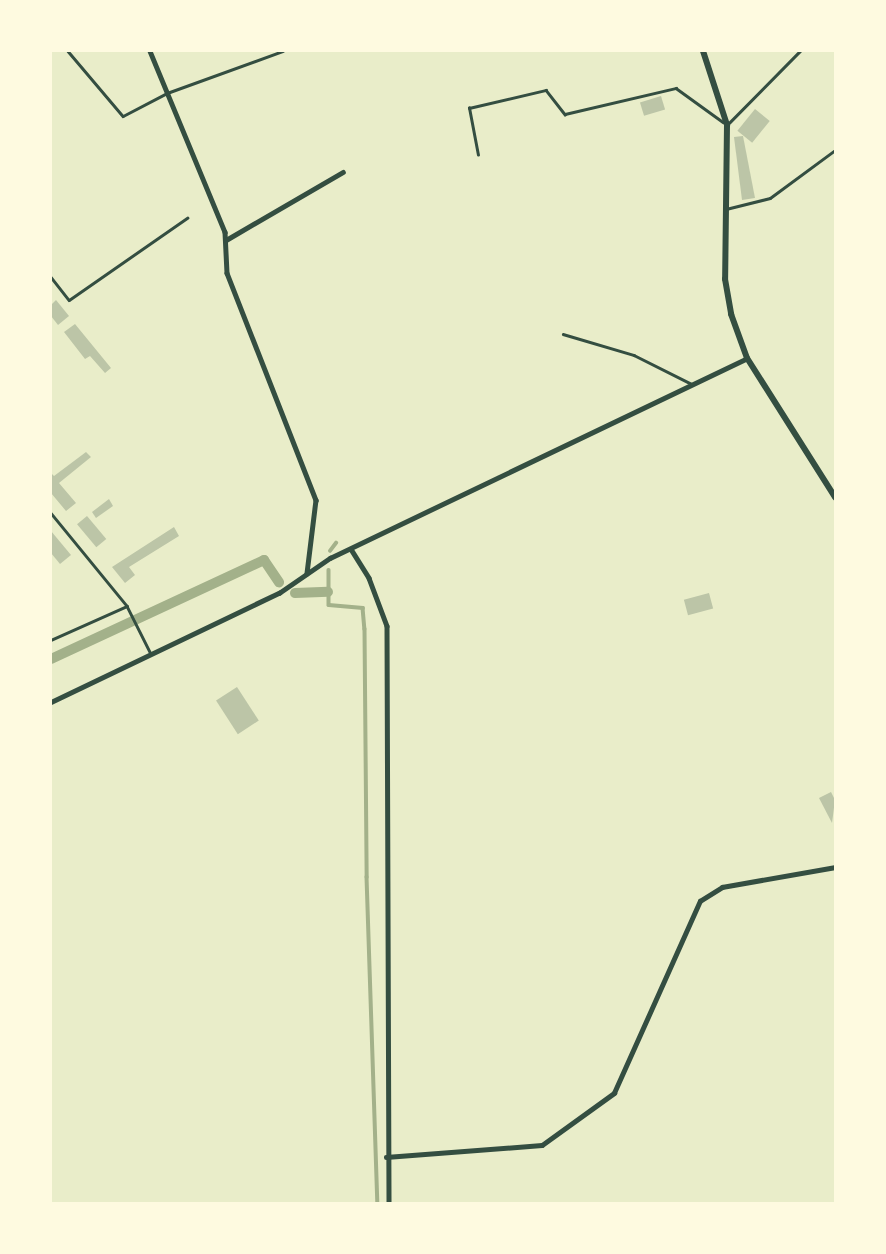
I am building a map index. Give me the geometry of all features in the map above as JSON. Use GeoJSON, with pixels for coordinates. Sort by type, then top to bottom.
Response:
{"type":"FeatureCollection","features":[{"type":"Feature","properties":{"kind":"street"},"geometry":{"type":"LineString","coordinates":[[150,51],[226,240],[227,273],[316,500],[307,574]]}},
{"type":"Feature","properties":{"kind":"street"},"geometry":{"type":"LineString","coordinates":[[703,51],[727,125],[725,279],[731,314],[747,358],[835,497]]}},
{"type":"Feature","properties":{"kind":"street"},"geometry":{"type":"LineString","coordinates":[[226,240],[343,172]]}},
{"type":"Feature","properties":{"kind":"street"},"geometry":{"type":"LineString","coordinates":[[51,702],[279,593],[351,549],[747,358]]}},
{"type":"Feature","properties":{"kind":"street"},"geometry":{"type":"LineString","coordinates":[[351,549],[369,578],[387,626],[386,1157],[389,1203]]}},
{"type":"Feature","properties":{"kind":"street"},"geometry":{"type":"LineString","coordinates":[[386,1157],[542,1145],[614,1093],[700,901],[722,887],[835,867]]}},
{"type":"Feature","properties":{"kind":"lane"},"geometry":{"type":"LineString","coordinates":[[68,51],[123,116],[167,93],[284,51]]}},
{"type":"Feature","properties":{"kind":"lane"},"geometry":{"type":"LineString","coordinates":[[478,155],[469,108],[546,90],[565,114],[676,88],[727,125],[800,51]]}},
{"type":"Feature","properties":{"kind":"lane"},"geometry":{"type":"LineString","coordinates":[[726,209],[770,198],[835,150]]}},
{"type":"Feature","properties":{"kind":"lane"},"geometry":{"type":"LineString","coordinates":[[51,278],[68,300],[187,218]]}},
{"type":"Feature","properties":{"kind":"lane"},"geometry":{"type":"LineString","coordinates":[[563,334],[634,355],[691,384]]}},
{"type":"Feature","properties":{"kind":"lane"},"geometry":{"type":"LineString","coordinates":[[51,513],[127,606],[151,654]]}},
{"type":"Feature","properties":{"kind":"lane"},"geometry":{"type":"LineString","coordinates":[[51,640],[127,606]]}},
{"type":"Feature","properties":{"kind":"building"},"geometry":{"type":"Polygon","coordinates":[[[661,96],[665,109],[644,116],[640,102],[661,96]]]}},
{"type":"Feature","properties":{"kind":"building"},"geometry":{"type":"Polygon","coordinates":[[[755,109],[770,121],[752,143],[737,131],[755,109]]]}},
{"type":"Feature","properties":{"kind":"building"},"geometry":{"type":"Polygon","coordinates":[[[743,136],[755,198],[742,200],[734,137],[743,136]]]}},
{"type":"Feature","properties":{"kind":"building"},"geometry":{"type":"Polygon","coordinates":[[[56,300],[69,316],[58,325],[51,316],[51,305],[56,300]]]}},
{"type":"Feature","properties":{"kind":"building"},"geometry":{"type":"Polygon","coordinates":[[[75,324],[111,368],[105,373],[90,356],[85,359],[64,332],[75,324]]]}},
{"type":"Feature","properties":{"kind":"building"},"geometry":{"type":"Polygon","coordinates":[[[86,452],[91,457],[59,483],[76,503],[66,511],[51,493],[51,473],[54,476],[86,452]]]}},
{"type":"Feature","properties":{"kind":"building"},"geometry":{"type":"Polygon","coordinates":[[[109,499],[113,506],[96,518],[92,512],[109,499]]]}},
{"type":"Feature","properties":{"kind":"building"},"geometry":{"type":"Polygon","coordinates":[[[87,516],[106,539],[96,547],[77,524],[87,516]]]}},
{"type":"Feature","properties":{"kind":"building"},"geometry":{"type":"Polygon","coordinates":[[[174,527],[179,536],[129,567],[135,575],[125,583],[112,567],[174,527]]]}},
{"type":"Feature","properties":{"kind":"building"},"geometry":{"type":"Polygon","coordinates":[[[51,531],[71,555],[60,564],[51,553],[51,531]]]}},
{"type":"Feature","properties":{"kind":"building"},"geometry":{"type":"Polygon","coordinates":[[[709,593],[713,608],[688,615],[684,600],[709,593]]]}},
{"type":"Feature","properties":{"kind":"building"},"geometry":{"type":"Polygon","coordinates":[[[237,687],[259,721],[238,734],[216,701],[237,687]]]}},
{"type":"Feature","properties":{"kind":"building"},"geometry":{"type":"Polygon","coordinates":[[[831,792],[835,800],[832,823],[819,798],[831,792]]]}},
{"type":"Feature","properties":{"kind":"waterway"},"geometry":{"type":"LineString","coordinates":[[330,551],[336,543]]}},
{"type":"Feature","properties":{"kind":"waterway"},"geometry":{"type":"LineString","coordinates":[[51,659],[264,560],[279,582]]}},
{"type":"Feature","properties":{"kind":"waterway"},"geometry":{"type":"LineString","coordinates":[[329,570],[329,605],[363,608],[365,629],[367,877],[378,1203]]}},
{"type":"Feature","properties":{"kind":"waterway"},"geometry":{"type":"LineString","coordinates":[[295,593],[328,592]]}}]}
